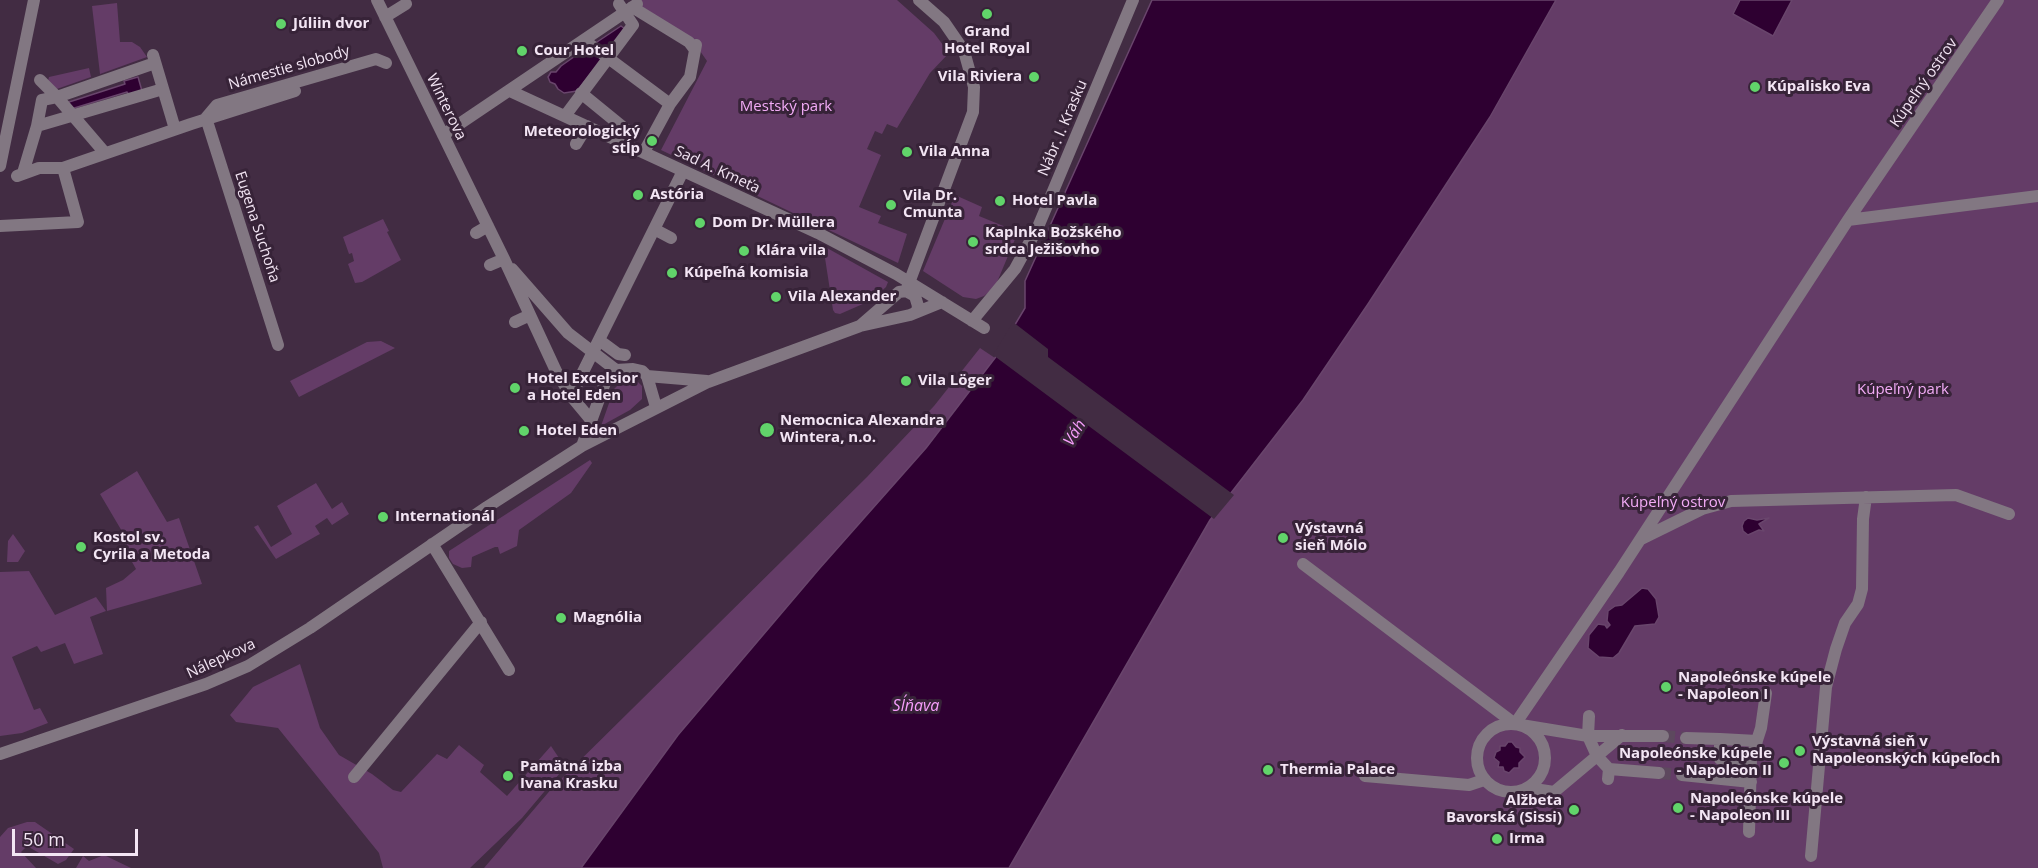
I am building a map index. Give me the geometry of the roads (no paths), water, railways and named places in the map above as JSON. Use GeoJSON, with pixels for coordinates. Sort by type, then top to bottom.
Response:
{"type":"FeatureCollection","features":[{"type":"Feature","properties":{"kind":"street"},"geometry":{"type":"LineString","coordinates":[[0,166],[34,0]]}},
{"type":"Feature","properties":{"kind":"street","name":"Winterova"},"geometry":{"type":"LineString","coordinates":[[377,0],[504,259],[556,371],[574,391],[591,420]]}},
{"type":"Feature","properties":{"kind":"street"},"geometry":{"type":"LineString","coordinates":[[860,326],[891,297],[908,286],[973,112],[974,87],[964,51],[944,22],[919,0]]}},
{"type":"Feature","properties":{"kind":"street","name":"Nábr. I. Krasku"},"geometry":{"type":"LineString","coordinates":[[972,321],[1016,269],[1038,227],[1133,0]]}},
{"type":"Feature","properties":{"kind":"street","name":"Kúpeľný ostrov"},"geometry":{"type":"LineString","coordinates":[[1515,724],[1641,539],[1848,220],[1998,0]]}},
{"type":"Feature","properties":{"kind":"street"},"geometry":{"type":"LineString","coordinates":[[385,17],[406,4]]}},
{"type":"Feature","properties":{"kind":"street"},"geometry":{"type":"LineString","coordinates":[[564,116],[633,25],[631,8]]}},
{"type":"Feature","properties":{"kind":"street"},"geometry":{"type":"LineString","coordinates":[[443,135],[631,8]]}},
{"type":"Feature","properties":{"kind":"street"},"geometry":{"type":"LineString","coordinates":[[631,8],[695,47],[690,76],[677,101],[644,152]]}},
{"type":"Feature","properties":{"kind":"street"},"geometry":{"type":"LineString","coordinates":[[584,40],[607,58],[677,101]]}},
{"type":"Feature","properties":{"kind":"street","name":"Námestie slobody"},"geometry":{"type":"LineString","coordinates":[[37,126],[22,167],[63,168],[206,118],[386,63],[401,50]]}},
{"type":"Feature","properties":{"kind":"street"},"geometry":{"type":"LineString","coordinates":[[42,100],[57,97],[154,59],[175,129]]}},
{"type":"Feature","properties":{"kind":"street"},"geometry":{"type":"LineString","coordinates":[[105,153],[75,116],[42,83],[42,100],[37,126],[75,116],[163,89]]}},
{"type":"Feature","properties":{"kind":"street","name":"Sad A. Kmeťa"},"geometry":{"type":"LineString","coordinates":[[510,91],[608,136],[627,138],[644,152],[818,233],[984,328]]}},
{"type":"Feature","properties":{"kind":"street"},"geometry":{"type":"LineString","coordinates":[[581,93],[614,120],[627,138],[650,140]]}},
{"type":"Feature","properties":{"kind":"street","name":"Eugena Suchoňa"},"geometry":{"type":"LineString","coordinates":[[206,118],[278,345]]}},
{"type":"Feature","properties":{"kind":"street"},"geometry":{"type":"LineString","coordinates":[[608,136],[614,120]]}},
{"type":"Feature","properties":{"kind":"street"},"geometry":{"type":"LineString","coordinates":[[576,144],[587,126]]}},
{"type":"Feature","properties":{"kind":"street"},"geometry":{"type":"LineString","coordinates":[[0,226],[79,225],[63,168]]}},
{"type":"Feature","properties":{"kind":"street"},"geometry":{"type":"LineString","coordinates":[[574,391],[599,340],[630,290],[654,230],[683,171]]}},
{"type":"Feature","properties":{"kind":"street"},"geometry":{"type":"LineString","coordinates":[[1848,220],[2038,196]]}},
{"type":"Feature","properties":{"kind":"street"},"geometry":{"type":"LineString","coordinates":[[476,232],[488,226]]}},
{"type":"Feature","properties":{"kind":"street"},"geometry":{"type":"LineString","coordinates":[[654,230],[671,238]]}},
{"type":"Feature","properties":{"kind":"street"},"geometry":{"type":"LineString","coordinates":[[490,265],[504,259]]}},
{"type":"Feature","properties":{"kind":"street","name":"Winterova"},"geometry":{"type":"LineString","coordinates":[[504,259],[591,358],[616,370]]}},
{"type":"Feature","properties":{"kind":"street"},"geometry":{"type":"LineString","coordinates":[[908,286],[917,300],[917,311]]}},
{"type":"Feature","properties":{"kind":"street"},"geometry":{"type":"LineString","coordinates":[[582,446],[606,380],[616,370],[633,369],[642,371],[648,376],[708,382],[860,326],[910,315],[942,302]]}},
{"type":"Feature","properties":{"kind":"street"},"geometry":{"type":"LineString","coordinates":[[515,322],[530,315]]}},
{"type":"Feature","properties":{"kind":"street"},"geometry":{"type":"LineString","coordinates":[[599,340],[618,354],[624,355]]}},
{"type":"Feature","properties":{"kind":"street"},"geometry":{"type":"LineString","coordinates":[[648,376],[656,407]]}},
{"type":"Feature","properties":{"kind":"street","name":"Nálepkova"},"geometry":{"type":"LineString","coordinates":[[0,754],[206,684],[248,666],[594,438],[708,382]]}},
{"type":"Feature","properties":{"kind":"street"},"geometry":{"type":"LineString","coordinates":[[1641,539],[1701,509],[1731,501],[1956,495],[2009,514]]}},
{"type":"Feature","properties":{"kind":"street"},"geometry":{"type":"LineString","coordinates":[[1811,856],[1826,687],[1845,623],[1858,604],[1862,589],[1863,519],[1866,497]]}},
{"type":"Feature","properties":{"kind":"street"},"geometry":{"type":"LineString","coordinates":[[432,544],[509,670]]}},
{"type":"Feature","properties":{"kind":"street"},"geometry":{"type":"LineString","coordinates":[[1303,564],[1515,724],[1526,727],[1534,733],[1545,752],[1542,772],[1528,788],[1519,792],[1500,791],[1484,780],[1478,770],[1476,758],[1478,747],[1484,736],[1504,725],[1515,724],[1588,736],[1663,736]]}},
{"type":"Feature","properties":{"kind":"street"},"geometry":{"type":"LineString","coordinates":[[354,777],[481,622]]}},
{"type":"Feature","properties":{"kind":"street"},"geometry":{"type":"LineString","coordinates":[[1749,832],[1751,759],[1757,741],[1766,693]]}},
{"type":"Feature","properties":{"kind":"street"},"geometry":{"type":"LineString","coordinates":[[1589,716],[1588,736],[1609,774],[1659,773]]}},
{"type":"Feature","properties":{"kind":"street"},"geometry":{"type":"LineString","coordinates":[[1540,800],[1554,797],[1622,735]]}},
{"type":"Feature","properties":{"kind":"street"},"geometry":{"type":"LineString","coordinates":[[1686,738],[1757,741]]}},
{"type":"Feature","properties":{"kind":"street"},"geometry":{"type":"LineString","coordinates":[[1719,779],[1720,739]]}},
{"type":"Feature","properties":{"kind":"street"},"geometry":{"type":"LineString","coordinates":[[1720,759],[1751,759]]}},
{"type":"Feature","properties":{"kind":"street"},"geometry":{"type":"LineString","coordinates":[[1682,775],[1751,782]]}},
{"type":"Feature","properties":{"kind":"street"},"geometry":{"type":"LineString","coordinates":[[1365,776],[1469,785],[1484,780]]}},
{"type":"Feature","properties":{"kind":"street"},"geometry":{"type":"LineString","coordinates":[[1528,788],[1554,797]]}},
{"type":"Feature","properties":{"kind":"water"},"geometry":{"type":"Polygon","coordinates":[[[1152,0],[1556,0],[1490,117],[1368,304],[1303,400],[1210,520],[1009,868],[581,868],[678,735],[819,569],[926,448],[995,358],[1025,308],[1025,281],[1152,0]]]}},
{"type":"Feature","properties":{"kind":"water"},"geometry":{"type":"Polygon","coordinates":[[[1740,0],[1792,0],[1773,36],[1733,14],[1740,0]]]}},
{"type":"Feature","properties":{"kind":"water"},"geometry":{"type":"Polygon","coordinates":[[[621,26],[625,29],[607,53],[594,44],[621,26]]]}},
{"type":"Feature","properties":{"kind":"water"},"geometry":{"type":"Polygon","coordinates":[[[588,47],[603,58],[577,91],[564,93],[550,82],[548,77],[551,72],[556,72],[588,47]]]}},
{"type":"Feature","properties":{"kind":"water"},"geometry":{"type":"Polygon","coordinates":[[[138,77],[142,91],[129,95],[127,92],[71,109],[66,103],[125,84],[124,81],[138,77]]]}},
{"type":"Feature","properties":{"kind":"water"},"geometry":{"type":"Polygon","coordinates":[[[1748,518],[1757,520],[1769,518],[1759,524],[1764,531],[1759,530],[1748,535],[1743,531],[1742,526],[1748,518]]]}},
{"type":"Feature","properties":{"kind":"water"},"geometry":{"type":"Polygon","coordinates":[[[1642,588],[1648,589],[1656,599],[1659,617],[1655,624],[1635,626],[1619,653],[1613,658],[1599,657],[1588,648],[1589,635],[1598,624],[1605,625],[1607,628],[1610,625],[1607,621],[1608,611],[1615,606],[1622,605],[1642,588]]]}},
{"type":"Feature","properties":{"kind":"water"},"geometry":{"type":"Polygon","coordinates":[[[1508,742],[1520,748],[1520,752],[1525,757],[1519,763],[1519,768],[1514,768],[1509,773],[1504,771],[1503,767],[1498,767],[1499,762],[1494,758],[1500,746],[1505,746],[1508,742]]]}},
{"type":"Feature","properties":{"kind":"tunnel"},"geometry":{"type":"LineString","coordinates":[[1663,736],[1686,738]]}},
{"type":"Feature","properties":{"kind":"tunnel"},"geometry":{"type":"LineString","coordinates":[[1659,773],[1682,775]]}},
{"type":"Feature","properties":{"kind":"place","name":"Grand Hotel Royal"},"geometry":{"type":"Point","coordinates":[987,14]}},
{"type":"Feature","properties":{"kind":"place","name":"Júliin dvor"},"geometry":{"type":"Point","coordinates":[281,24]}},
{"type":"Feature","properties":{"kind":"place","name":"Cour Hotel"},"geometry":{"type":"Point","coordinates":[522,51]}},
{"type":"Feature","properties":{"kind":"place","name":"Vila Riviera"},"geometry":{"type":"Point","coordinates":[1034,77]}},
{"type":"Feature","properties":{"kind":"place","name":"Kúpalisko Eva"},"geometry":{"type":"Point","coordinates":[1755,87]}},
{"type":"Feature","properties":{"kind":"place","name":"Meteorologický stĺp"},"geometry":{"type":"Point","coordinates":[652,141]}},
{"type":"Feature","properties":{"kind":"place","name":"Vila Anna"},"geometry":{"type":"Point","coordinates":[907,152]}},
{"type":"Feature","properties":{"kind":"place","name":"Astória"},"geometry":{"type":"Point","coordinates":[638,195]}},
{"type":"Feature","properties":{"kind":"place","name":"Hotel Pavla"},"geometry":{"type":"Point","coordinates":[1000,201]}},
{"type":"Feature","properties":{"kind":"place","name":"Vila Dr. Cmunta"},"geometry":{"type":"Point","coordinates":[891,205]}},
{"type":"Feature","properties":{"kind":"place","name":"Dom Dr. Müllera"},"geometry":{"type":"Point","coordinates":[700,223]}},
{"type":"Feature","properties":{"kind":"place","name":"Kaplnka Božského srdca Ježišovho"},"geometry":{"type":"Point","coordinates":[973,242]}},
{"type":"Feature","properties":{"kind":"place","name":"Klára vila"},"geometry":{"type":"Point","coordinates":[744,251]}},
{"type":"Feature","properties":{"kind":"place","name":"Kúpeľná komisia"},"geometry":{"type":"Point","coordinates":[672,273]}},
{"type":"Feature","properties":{"kind":"place","name":"Vila Alexander"},"geometry":{"type":"Point","coordinates":[776,297]}},
{"type":"Feature","properties":{"kind":"place","name":"Vila Löger"},"geometry":{"type":"Point","coordinates":[906,381]}},
{"type":"Feature","properties":{"kind":"place","name":"Hotel Excelsior a Hotel Eden"},"geometry":{"type":"Point","coordinates":[515,388]}},
{"type":"Feature","properties":{"kind":"place","name":"Nemocnica Alexandra Wintera, n.o."},"geometry":{"type":"Point","coordinates":[767,430]}},
{"type":"Feature","properties":{"kind":"place","name":"Hotel Eden"},"geometry":{"type":"Point","coordinates":[524,431]}},
{"type":"Feature","properties":{"kind":"place","name":"Internationál"},"geometry":{"type":"Point","coordinates":[383,517]}},
{"type":"Feature","properties":{"kind":"place","name":"Výstavná sieň Mólo"},"geometry":{"type":"Point","coordinates":[1283,538]}},
{"type":"Feature","properties":{"kind":"place","name":"Kostol sv. Cyrila a Metoda"},"geometry":{"type":"Point","coordinates":[81,547]}},
{"type":"Feature","properties":{"kind":"place","name":"Magnólia"},"geometry":{"type":"Point","coordinates":[561,618]}},
{"type":"Feature","properties":{"kind":"place","name":"Napoleónske kúpele - Napoleon I"},"geometry":{"type":"Point","coordinates":[1666,687]}},
{"type":"Feature","properties":{"kind":"place","name":"Výstavná sieň v Napoleonských kúpeľoch"},"geometry":{"type":"Point","coordinates":[1800,751]}},
{"type":"Feature","properties":{"kind":"place","name":"Napoleónske kúpele - Napoleon II"},"geometry":{"type":"Point","coordinates":[1784,763]}},
{"type":"Feature","properties":{"kind":"place","name":"Thermia Palace"},"geometry":{"type":"Point","coordinates":[1268,770]}},
{"type":"Feature","properties":{"kind":"place","name":"Pamätná izba Ivana Krasku"},"geometry":{"type":"Point","coordinates":[508,776]}},
{"type":"Feature","properties":{"kind":"place","name":"Napoleónske kúpele - Napoleon III"},"geometry":{"type":"Point","coordinates":[1678,808]}},
{"type":"Feature","properties":{"kind":"place","name":"Alžbeta Bavorská (Sissi)"},"geometry":{"type":"Point","coordinates":[1574,810]}},
{"type":"Feature","properties":{"kind":"place","name":"Irma"},"geometry":{"type":"Point","coordinates":[1497,839]}},
{"type":"Feature","properties":{"kind":"park label","name":"Mestský park"},"geometry":{"type":"Point","coordinates":[786,107]}},
{"type":"Feature","properties":{"kind":"park label","name":"Kúpeľný park"},"geometry":{"type":"Point","coordinates":[1903,390]}},
{"type":"Feature","properties":{"kind":"water label","name":"Váh"},"geometry":{"type":"Point","coordinates":[1075,433]}},
{"type":"Feature","properties":{"kind":"water label","name":"Sĺňava"},"geometry":{"type":"Point","coordinates":[916,706]}}]}
